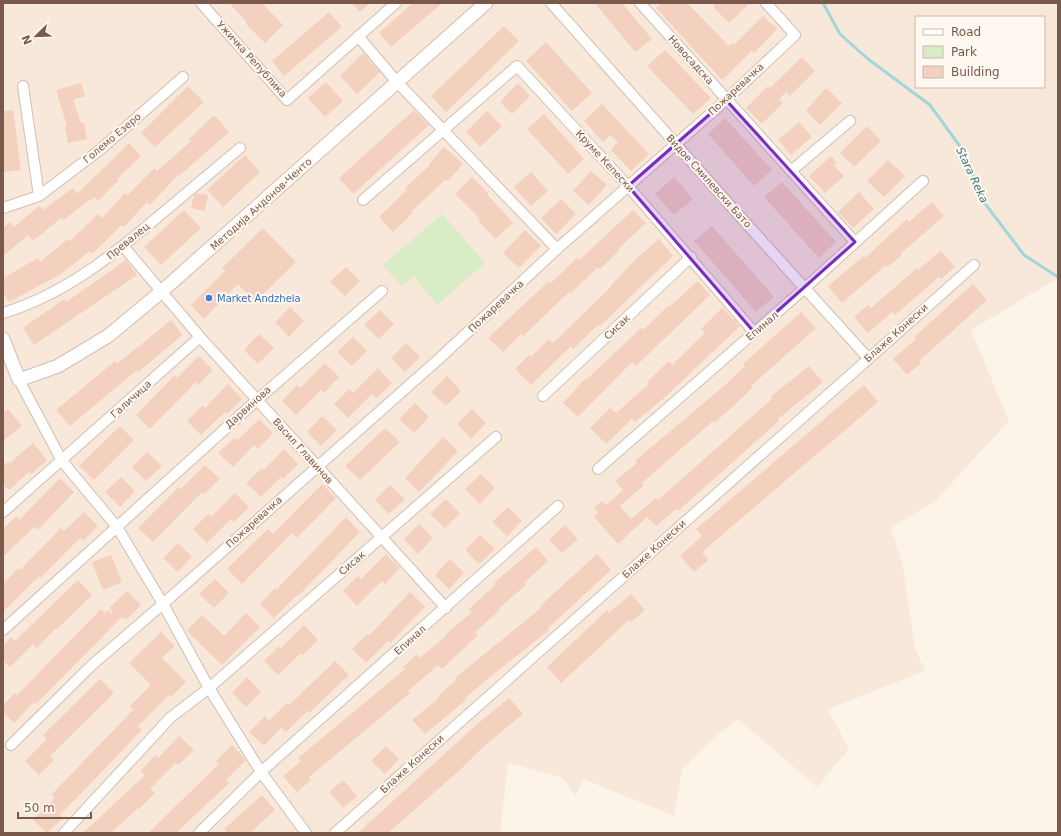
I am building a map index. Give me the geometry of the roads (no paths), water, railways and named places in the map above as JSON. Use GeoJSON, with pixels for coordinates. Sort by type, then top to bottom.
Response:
{"type":"FeatureCollection","features":[{"type":"Feature","properties":{"kind":"street","name":"Ужичка Република"},"geometry":{"type":"LineString","coordinates":[[201,3],[287,100],[396,3]]}},
{"type":"Feature","properties":{"kind":"street","name":"Методија Андонов-Ченто"},"geometry":{"type":"LineString","coordinates":[[19,380],[58,366],[108,336],[162,292],[486,3]]}},
{"type":"Feature","properties":{"kind":"street","name":"Видое Смилевски Бато"},"geometry":{"type":"LineString","coordinates":[[551,3],[675,144],[868,358]]}},
{"type":"Feature","properties":{"kind":"street","name":"Новосадска"},"geometry":{"type":"LineString","coordinates":[[640,3],[855,242]]}},
{"type":"Feature","properties":{"kind":"street","name":"Пожаревачка"},"geometry":{"type":"LineString","coordinates":[[11,746],[92,665],[163,604],[441,357],[557,249],[726,100],[795,34],[766,3]]}},
{"type":"Feature","properties":{"kind":"street"},"geometry":{"type":"LineString","coordinates":[[358,36],[398,82],[557,249]]}},
{"type":"Feature","properties":{"kind":"street","name":"Круме Кепески"},"geometry":{"type":"LineString","coordinates":[[363,200],[517,66],[628,186],[691,257],[754,332]]}},
{"type":"Feature","properties":{"kind":"street","name":"Големо Езеро"},"geometry":{"type":"LineString","coordinates":[[3,208],[39,196],[101,149],[183,77]]}},
{"type":"Feature","properties":{"kind":"street"},"geometry":{"type":"LineString","coordinates":[[24,86],[39,196]]}},
{"type":"Feature","properties":{"kind":"street"},"geometry":{"type":"LineString","coordinates":[[791,171],[850,120]]}},
{"type":"Feature","properties":{"kind":"street","name":"Превалец"},"geometry":{"type":"LineString","coordinates":[[3,313],[52,294],[86,274],[123,246],[240,148]]}},
{"type":"Feature","properties":{"kind":"street","name":"Епинал"},"geometry":{"type":"LineString","coordinates":[[598,469],[805,288],[923,181]]}},
{"type":"Feature","properties":{"kind":"street","name":"Васил Главинов"},"geometry":{"type":"LineString","coordinates":[[123,246],[200,337],[446,608]]}},
{"type":"Feature","properties":{"kind":"street","name":"Сисак"},"geometry":{"type":"LineString","coordinates":[[543,396],[691,257]]}},
{"type":"Feature","properties":{"kind":"street","name":"Блаже Конески"},"geometry":{"type":"LineString","coordinates":[[335,833],[974,265]]}},
{"type":"Feature","properties":{"kind":"street","name":"Дарвинова"},"geometry":{"type":"LineString","coordinates":[[3,630],[257,400],[382,291]]}},
{"type":"Feature","properties":{"kind":"street","name":"Галичица"},"geometry":{"type":"LineString","coordinates":[[3,512],[200,337]]}},
{"type":"Feature","properties":{"kind":"street"},"geometry":{"type":"LineString","coordinates":[[3,339],[19,380],[62,461],[117,526],[163,604],[209,688],[261,772],[306,833]]}},
{"type":"Feature","properties":{"kind":"street","name":"Сисак"},"geometry":{"type":"LineString","coordinates":[[64,833],[170,718],[209,688],[496,437]]}},
{"type":"Feature","properties":{"kind":"street","name":"Епинал"},"geometry":{"type":"LineString","coordinates":[[199,833],[261,772],[446,608],[558,506]]}},
{"type":"Feature","properties":{"kind":"waterway","name":"Stara Reka"},"geometry":{"type":"LineString","coordinates":[[823,3],[840,34],[868,59],[930,105],[964,152],[983,201],[1024,255],[1058,277]]}},
{"type":"Feature","properties":{"kind":"place","name":"Market Andzhela"},"geometry":{"type":"Point","coordinates":[209,298]}}]}
